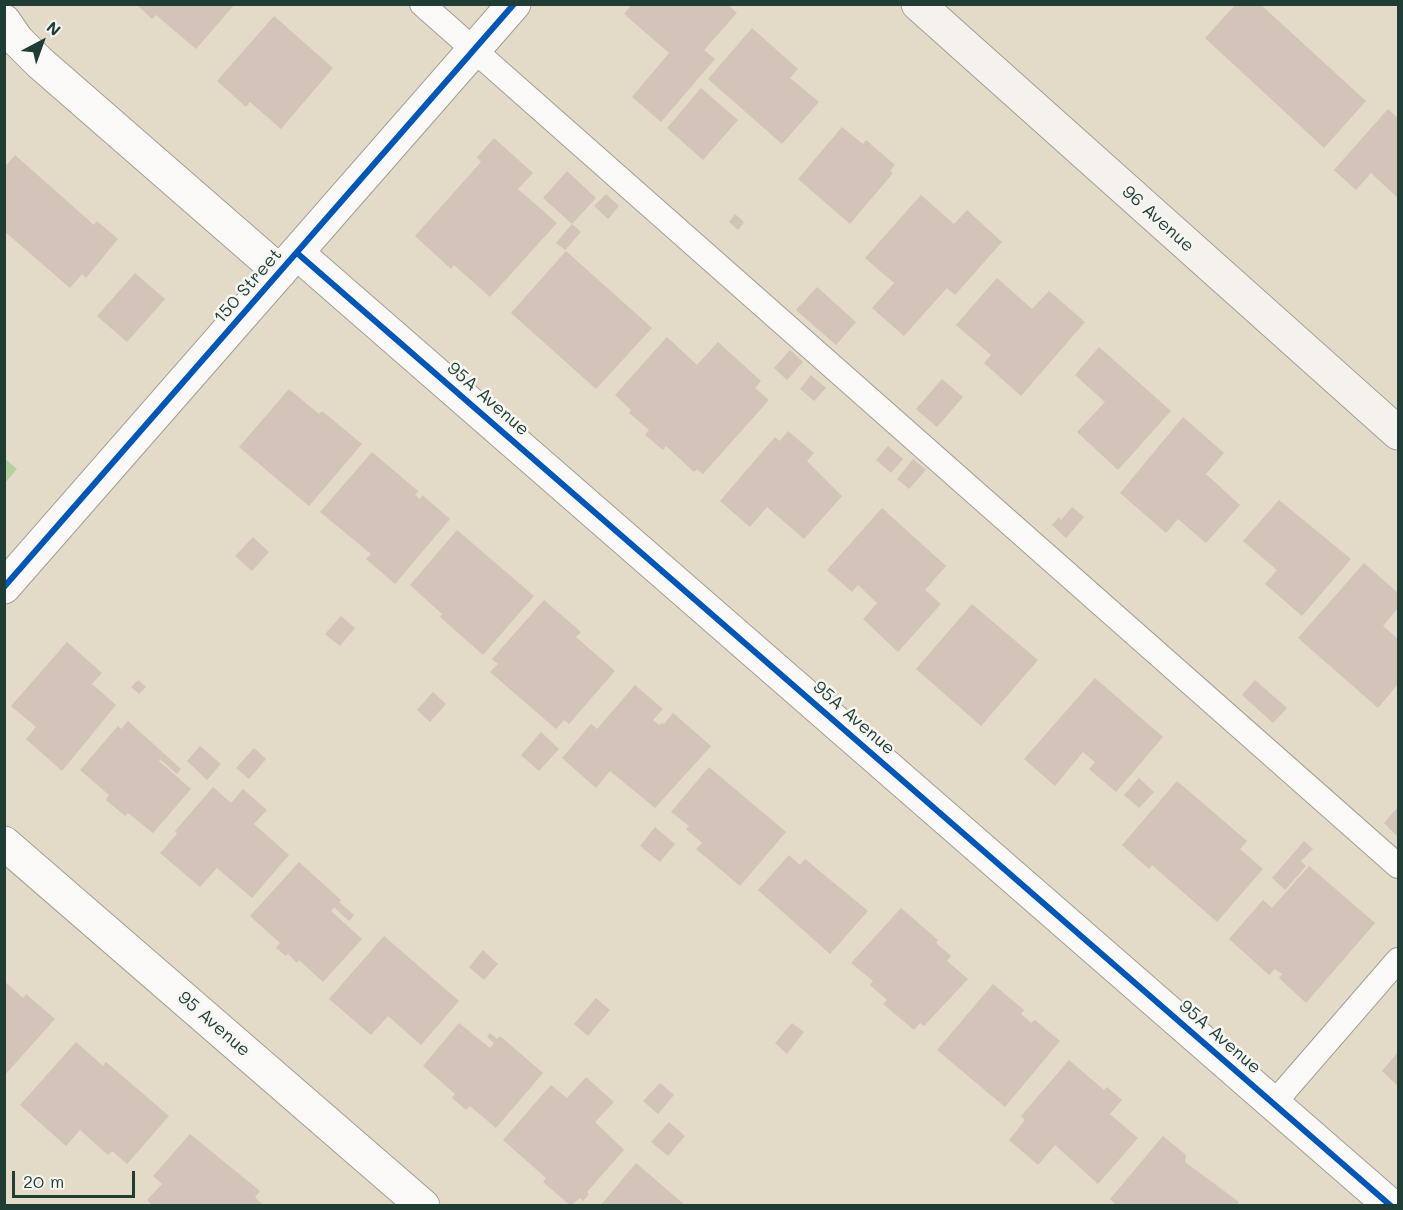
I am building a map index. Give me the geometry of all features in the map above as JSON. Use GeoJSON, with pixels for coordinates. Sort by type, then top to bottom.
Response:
{"type":"FeatureCollection","features":[{"type":"Feature","properties":{"kind":"main road","name":"96 Avenue"},"geometry":{"type":"LineString","coordinates":[[918,4],[1398,433]]}},
{"type":"Feature","properties":{"kind":"street","name":"150 Street"},"geometry":{"type":"LineString","coordinates":[[4,587],[514,4]]}},
{"type":"Feature","properties":{"kind":"street","name":"95A Avenue"},"geometry":{"type":"LineString","coordinates":[[4,21],[17,40],[39,62],[289,262],[1274,1103],[1391,1206]]}},
{"type":"Feature","properties":{"kind":"street","name":"95 Avenue"},"geometry":{"type":"LineString","coordinates":[[4,843],[423,1206]]}},
{"type":"Feature","properties":{"kind":"lane"},"geometry":{"type":"LineString","coordinates":[[422,4],[1398,866]]}},
{"type":"Feature","properties":{"kind":"lane"},"geometry":{"type":"LineString","coordinates":[[1274,1103],[1398,960]]}},
{"type":"Feature","properties":{"kind":"green space"},"geometry":{"type":"Polygon","coordinates":[[[5,459],[17,469],[5,483],[5,459]]]}},
{"type":"Feature","properties":{"kind":"building"},"geometry":{"type":"Polygon","coordinates":[[[136,4],[235,4],[196,49],[156,15],[152,19],[136,4]]]}},
{"type":"Feature","properties":{"kind":"building"},"geometry":{"type":"Polygon","coordinates":[[[632,4],[727,4],[737,13],[704,50],[715,59],[661,122],[632,97],[669,53],[624,14],[632,4]]]}},
{"type":"Feature","properties":{"kind":"building"},"geometry":{"type":"Polygon","coordinates":[[[1236,4],[1260,4],[1366,101],[1324,148],[1205,38],[1236,4]]]}},
{"type":"Feature","properties":{"kind":"building"},"geometry":{"type":"Polygon","coordinates":[[[274,16],[333,68],[281,129],[250,102],[246,107],[217,81],[274,16]]]}},
{"type":"Feature","properties":{"kind":"building"},"geometry":{"type":"Polygon","coordinates":[[[752,28],[798,69],[790,78],[819,102],[782,144],[708,79],[752,28]]]}},
{"type":"Feature","properties":{"kind":"building"},"geometry":{"type":"Polygon","coordinates":[[[701,88],[738,120],[703,160],[667,128],[701,88]]]}},
{"type":"Feature","properties":{"kind":"building"},"geometry":{"type":"Polygon","coordinates":[[[1388,109],[1398,118],[1398,198],[1371,173],[1356,190],[1334,170],[1388,109]]]}},
{"type":"Feature","properties":{"kind":"building"},"geometry":{"type":"Polygon","coordinates":[[[842,127],[863,144],[866,140],[895,165],[890,171],[893,173],[850,224],[798,179],[842,127]]]}},
{"type":"Feature","properties":{"kind":"building"},"geometry":{"type":"Polygon","coordinates":[[[494,138],[533,173],[518,189],[557,223],[490,297],[454,265],[451,269],[415,236],[481,162],[477,157],[494,138]]]}},
{"type":"Feature","properties":{"kind":"building"},"geometry":{"type":"Polygon","coordinates":[[[15,155],[94,225],[97,221],[118,239],[86,278],[82,274],[70,288],[4,231],[4,168],[15,155]]]}},
{"type":"Feature","properties":{"kind":"building"},"geometry":{"type":"Polygon","coordinates":[[[567,171],[596,198],[572,224],[543,198],[567,171]]]}},
{"type":"Feature","properties":{"kind":"building"},"geometry":{"type":"Polygon","coordinates":[[[606,194],[619,206],[608,219],[594,206],[606,194]]]}},
{"type":"Feature","properties":{"kind":"building"},"geometry":{"type":"Polygon","coordinates":[[[921,195],[954,224],[967,210],[1002,242],[955,295],[947,288],[904,336],[872,308],[894,283],[865,258],[921,195]]]}},
{"type":"Feature","properties":{"kind":"building"},"geometry":{"type":"Polygon","coordinates":[[[735,214],[744,222],[738,230],[729,222],[735,214]]]}},
{"type":"Feature","properties":{"kind":"building"},"geometry":{"type":"Polygon","coordinates":[[[572,224],[581,232],[565,250],[556,243],[572,224]]]}},
{"type":"Feature","properties":{"kind":"building"},"geometry":{"type":"Polygon","coordinates":[[[566,251],[652,328],[596,389],[511,313],[566,251]]]}},
{"type":"Feature","properties":{"kind":"building"},"geometry":{"type":"Polygon","coordinates":[[[135,273],[165,299],[127,342],[97,316],[135,273]]]}},
{"type":"Feature","properties":{"kind":"building"},"geometry":{"type":"Polygon","coordinates":[[[997,278],[1032,309],[1049,291],[1085,322],[1021,396],[984,363],[991,355],[956,325],[997,278]]]}},
{"type":"Feature","properties":{"kind":"building"},"geometry":{"type":"Polygon","coordinates":[[[817,287],[856,322],[836,345],[796,310],[817,287]]]}},
{"type":"Feature","properties":{"kind":"building"},"geometry":{"type":"Polygon","coordinates":[[[667,337],[697,365],[718,342],[761,381],[755,388],[769,400],[703,474],[697,469],[694,472],[666,446],[663,450],[645,435],[649,430],[629,413],[631,410],[615,395],[667,337]]]}},
{"type":"Feature","properties":{"kind":"building"},"geometry":{"type":"Polygon","coordinates":[[[1099,347],[1171,411],[1118,470],[1077,432],[1105,402],[1075,375],[1099,347]]]}},
{"type":"Feature","properties":{"kind":"building"},"geometry":{"type":"Polygon","coordinates":[[[790,350],[803,362],[787,380],[774,368],[790,350]]]}},
{"type":"Feature","properties":{"kind":"building"},"geometry":{"type":"Polygon","coordinates":[[[811,375],[826,388],[814,401],[800,389],[811,375]]]}},
{"type":"Feature","properties":{"kind":"building"},"geometry":{"type":"Polygon","coordinates":[[[942,379],[963,397],[937,427],[916,409],[942,379]]]}},
{"type":"Feature","properties":{"kind":"building"},"geometry":{"type":"Polygon","coordinates":[[[289,389],[319,414],[322,411],[362,444],[309,506],[239,447],[289,389]]]}},
{"type":"Feature","properties":{"kind":"building"},"geometry":{"type":"Polygon","coordinates":[[[1183,417],[1224,453],[1206,474],[1240,505],[1206,543],[1178,519],[1166,533],[1120,493],[1183,417]]]}},
{"type":"Feature","properties":{"kind":"building"},"geometry":{"type":"Polygon","coordinates":[[[788,431],[814,453],[807,461],[842,496],[804,539],[767,507],[750,527],[720,501],[775,437],[780,441],[788,431]]]}},
{"type":"Feature","properties":{"kind":"building"},"geometry":{"type":"Polygon","coordinates":[[[888,446],[903,459],[891,473],[876,460],[888,446]]]}},
{"type":"Feature","properties":{"kind":"building"},"geometry":{"type":"Polygon","coordinates":[[[372,452],[418,491],[415,495],[420,499],[422,495],[450,519],[395,584],[366,559],[371,554],[320,512],[372,452]]]}},
{"type":"Feature","properties":{"kind":"building"},"geometry":{"type":"Polygon","coordinates":[[[913,459],[926,470],[909,489],[897,479],[913,459]]]}},
{"type":"Feature","properties":{"kind":"building"},"geometry":{"type":"Polygon","coordinates":[[[1279,500],[1351,559],[1302,616],[1265,584],[1277,570],[1243,541],[1279,500]]]}},
{"type":"Feature","properties":{"kind":"building"},"geometry":{"type":"Polygon","coordinates":[[[1072,507],[1084,517],[1066,538],[1052,525],[1059,517],[1061,520],[1072,507]]]}},
{"type":"Feature","properties":{"kind":"building"},"geometry":{"type":"Polygon","coordinates":[[[882,508],[946,566],[925,590],[941,604],[898,652],[863,619],[877,603],[858,585],[852,592],[827,570],[882,508]]]}},
{"type":"Feature","properties":{"kind":"building"},"geometry":{"type":"Polygon","coordinates":[[[457,530],[534,596],[483,655],[440,617],[442,614],[410,585],[457,530]]]}},
{"type":"Feature","properties":{"kind":"building"},"geometry":{"type":"Polygon","coordinates":[[[253,537],[269,552],[252,571],[235,556],[253,537]]]}},
{"type":"Feature","properties":{"kind":"building"},"geometry":{"type":"Polygon","coordinates":[[[1364,563],[1398,593],[1398,608],[1383,626],[1398,639],[1398,684],[1378,708],[1298,638],[1364,563]]]}},
{"type":"Feature","properties":{"kind":"building"},"geometry":{"type":"Polygon","coordinates":[[[544,600],[581,632],[576,637],[615,671],[569,724],[564,720],[556,729],[490,672],[498,664],[492,659],[544,600]]]}},
{"type":"Feature","properties":{"kind":"building"},"geometry":{"type":"Polygon","coordinates":[[[972,604],[1038,660],[981,726],[916,669],[972,604]]]}},
{"type":"Feature","properties":{"kind":"building"},"geometry":{"type":"Polygon","coordinates":[[[341,616],[355,628],[340,646],[325,634],[341,616]]]}},
{"type":"Feature","properties":{"kind":"building"},"geometry":{"type":"Polygon","coordinates":[[[67,642],[102,673],[92,684],[116,705],[62,771],[26,739],[36,727],[11,706],[67,642]]]}},
{"type":"Feature","properties":{"kind":"building"},"geometry":{"type":"Polygon","coordinates":[[[1095,678],[1163,737],[1116,792],[1089,769],[1095,762],[1083,752],[1055,786],[1024,759],[1095,678]]]}},
{"type":"Feature","properties":{"kind":"building"},"geometry":{"type":"Polygon","coordinates":[[[138,680],[146,687],[139,694],[131,687],[138,680]]]}},
{"type":"Feature","properties":{"kind":"building"},"geometry":{"type":"Polygon","coordinates":[[[1255,680],[1287,708],[1273,723],[1242,695],[1255,680]]]}},
{"type":"Feature","properties":{"kind":"building"},"geometry":{"type":"Polygon","coordinates":[[[635,685],[663,709],[653,720],[659,725],[664,724],[673,713],[711,746],[655,808],[610,771],[596,788],[562,758],[591,724],[597,729],[635,685]]]}},
{"type":"Feature","properties":{"kind":"building"},"geometry":{"type":"Polygon","coordinates":[[[433,692],[446,704],[430,722],[417,710],[433,692]]]}},
{"type":"Feature","properties":{"kind":"building"},"geometry":{"type":"Polygon","coordinates":[[[128,721],[181,769],[177,774],[160,759],[159,761],[191,789],[153,833],[128,813],[125,816],[106,800],[109,795],[80,770],[118,726],[121,729],[128,721]]]}},
{"type":"Feature","properties":{"kind":"building"},"geometry":{"type":"Polygon","coordinates":[[[541,732],[559,749],[539,771],[521,755],[541,732]]]}},
{"type":"Feature","properties":{"kind":"building"},"geometry":{"type":"Polygon","coordinates":[[[200,746],[221,764],[207,780],[187,761],[200,746]]]}},
{"type":"Feature","properties":{"kind":"building"},"geometry":{"type":"Polygon","coordinates":[[[254,748],[266,759],[249,779],[236,768],[254,748]]]}},
{"type":"Feature","properties":{"kind":"building"},"geometry":{"type":"Polygon","coordinates":[[[709,767],[786,832],[740,886],[696,849],[702,843],[686,829],[689,826],[671,812],[709,767]]]}},
{"type":"Feature","properties":{"kind":"building"},"geometry":{"type":"Polygon","coordinates":[[[1139,778],[1154,792],[1139,808],[1124,795],[1139,778]]]}},
{"type":"Feature","properties":{"kind":"building"},"geometry":{"type":"Polygon","coordinates":[[[1177,781],[1247,841],[1240,849],[1263,869],[1217,922],[1152,865],[1149,869],[1122,845],[1177,781]]]}},
{"type":"Feature","properties":{"kind":"building"},"geometry":{"type":"Polygon","coordinates":[[[213,787],[231,803],[243,789],[267,810],[254,824],[289,855],[252,898],[217,868],[200,887],[160,853],[177,834],[175,831],[213,787]]]}},
{"type":"Feature","properties":{"kind":"building"},"geometry":{"type":"Polygon","coordinates":[[[1398,807],[1398,837],[1384,823],[1398,807]]]}},
{"type":"Feature","properties":{"kind":"building"},"geometry":{"type":"Polygon","coordinates":[[[655,827],[675,844],[660,862],[640,846],[655,827]]]}},
{"type":"Feature","properties":{"kind":"building"},"geometry":{"type":"Polygon","coordinates":[[[1304,841],[1313,849],[1301,861],[1306,866],[1285,890],[1272,878],[1304,841]]]}},
{"type":"Feature","properties":{"kind":"building"},"geometry":{"type":"Polygon","coordinates":[[[789,855],[800,865],[805,859],[868,911],[830,954],[758,890],[789,855]]]}},
{"type":"Feature","properties":{"kind":"building"},"geometry":{"type":"Polygon","coordinates":[[[299,862],[354,915],[349,921],[334,907],[331,911],[362,939],[323,982],[299,960],[297,963],[288,954],[286,956],[276,948],[280,943],[250,916],[299,862]]]}},
{"type":"Feature","properties":{"kind":"building"},"geometry":{"type":"Polygon","coordinates":[[[1309,866],[1375,923],[1306,1003],[1279,978],[1282,974],[1275,969],[1269,975],[1229,939],[1263,900],[1272,908],[1309,866]]]}},
{"type":"Feature","properties":{"kind":"building"},"geometry":{"type":"Polygon","coordinates":[[[901,908],[938,940],[936,943],[951,956],[947,961],[968,979],[924,1026],[920,1023],[914,1030],[883,1004],[887,1000],[870,985],[873,981],[851,963],[901,908]]]}},
{"type":"Feature","properties":{"kind":"building"},"geometry":{"type":"Polygon","coordinates":[[[384,936],[459,1001],[421,1045],[388,1016],[371,1035],[329,999],[384,936]]]}},
{"type":"Feature","properties":{"kind":"building"},"geometry":{"type":"Polygon","coordinates":[[[483,950],[498,964],[484,980],[469,967],[483,950]]]}},
{"type":"Feature","properties":{"kind":"building"},"geometry":{"type":"Polygon","coordinates":[[[4,981],[23,998],[26,994],[55,1019],[4,1076],[4,981]]]}},
{"type":"Feature","properties":{"kind":"building"},"geometry":{"type":"Polygon","coordinates":[[[993,984],[1024,1010],[1021,1014],[1031,1023],[1035,1020],[1060,1041],[1005,1107],[937,1050],[993,984]]]}},
{"type":"Feature","properties":{"kind":"building"},"geometry":{"type":"Polygon","coordinates":[[[596,998],[610,1010],[588,1036],[574,1024],[596,998]]]}},
{"type":"Feature","properties":{"kind":"building"},"geometry":{"type":"Polygon","coordinates":[[[459,1023],[490,1048],[494,1043],[487,1037],[490,1033],[497,1039],[500,1036],[543,1073],[496,1128],[470,1106],[466,1110],[452,1098],[455,1094],[423,1066],[459,1023]]]}},
{"type":"Feature","properties":{"kind":"building"},"geometry":{"type":"Polygon","coordinates":[[[792,1023],[804,1032],[787,1054],[775,1043],[792,1023]]]}},
{"type":"Feature","properties":{"kind":"building"},"geometry":{"type":"Polygon","coordinates":[[[76,1042],[103,1066],[106,1062],[169,1116],[127,1164],[112,1151],[108,1155],[80,1130],[66,1146],[20,1105],[76,1042]]]}},
{"type":"Feature","properties":{"kind":"building"},"geometry":{"type":"Polygon","coordinates":[[[1398,1052],[1398,1086],[1382,1071],[1398,1052]]]}},
{"type":"Feature","properties":{"kind":"building"},"geometry":{"type":"Polygon","coordinates":[[[1069,1060],[1104,1090],[1107,1087],[1122,1100],[1110,1114],[1138,1138],[1098,1184],[1055,1145],[1038,1165],[1009,1140],[1025,1120],[1021,1116],[1069,1060]]]}},
{"type":"Feature","properties":{"kind":"building"},"geometry":{"type":"Polygon","coordinates":[[[586,1077],[614,1102],[595,1122],[624,1150],[587,1192],[589,1194],[583,1201],[580,1198],[571,1206],[543,1182],[546,1178],[503,1140],[551,1085],[567,1098],[586,1077]]]}},
{"type":"Feature","properties":{"kind":"building"},"geometry":{"type":"Polygon","coordinates":[[[660,1083],[674,1095],[658,1114],[643,1101],[660,1083]]]}},
{"type":"Feature","properties":{"kind":"building"},"geometry":{"type":"Polygon","coordinates":[[[669,1122],[685,1136],[668,1156],[651,1142],[669,1122]]]}},
{"type":"Feature","properties":{"kind":"building"},"geometry":{"type":"Polygon","coordinates":[[[190,1134],[260,1191],[255,1197],[264,1206],[153,1206],[147,1200],[162,1184],[153,1176],[190,1134]]]}},
{"type":"Feature","properties":{"kind":"building"},"geometry":{"type":"Polygon","coordinates":[[[1163,1136],[1186,1155],[1185,1162],[1239,1202],[1236,1206],[1117,1206],[1110,1199],[1163,1136]]]}},
{"type":"Feature","properties":{"kind":"building"},"geometry":{"type":"Polygon","coordinates":[[[636,1163],[686,1206],[600,1206],[636,1163]]]}},
{"type":"Feature","properties":{"kind":"cycle path"},"geometry":{"type":"LineString","coordinates":[[4,587],[514,4]]}},
{"type":"Feature","properties":{"kind":"cycle path"},"geometry":{"type":"LineString","coordinates":[[297,253],[1391,1206]]}}]}
